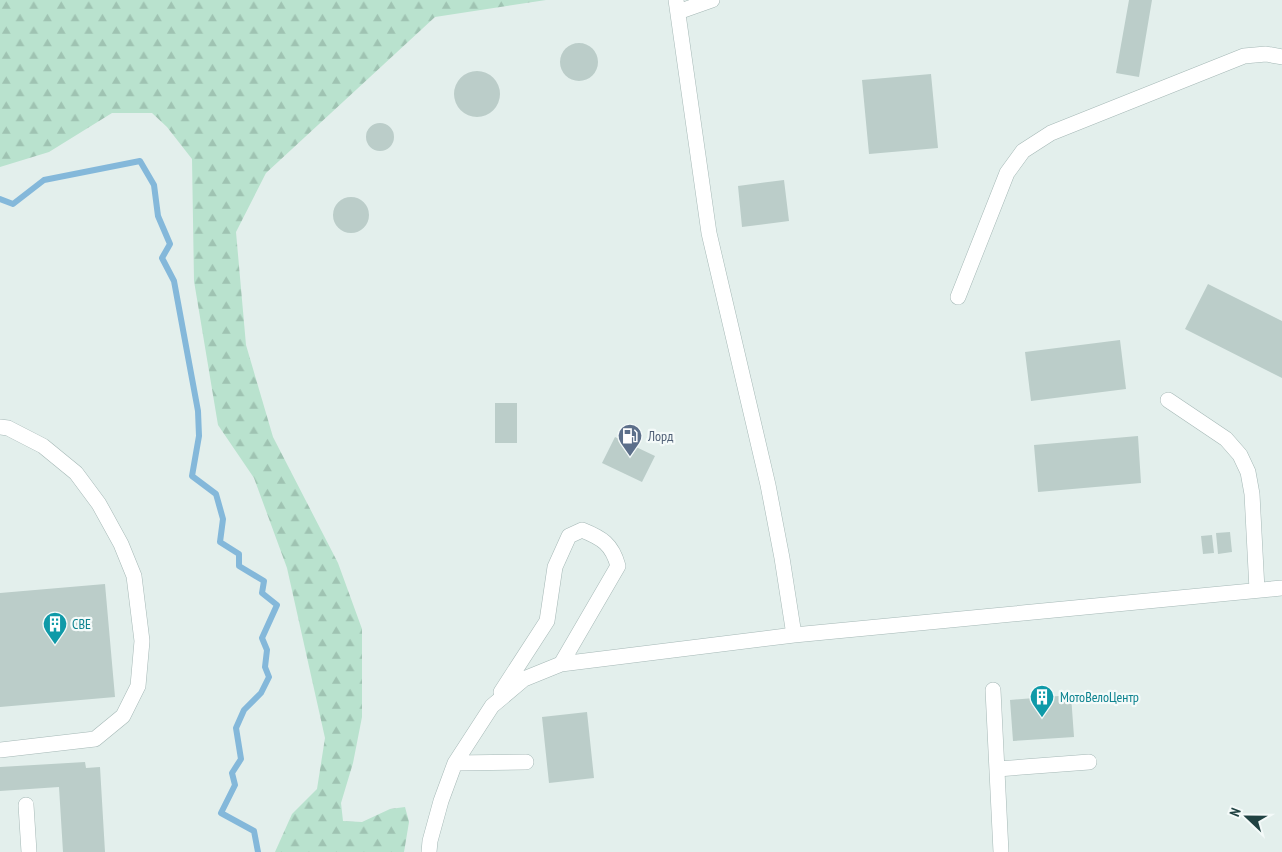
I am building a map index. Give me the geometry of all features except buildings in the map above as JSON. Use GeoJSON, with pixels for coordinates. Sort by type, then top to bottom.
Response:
{"type":"FeatureCollection","features":[{"type":"Feature","properties":{"kind":"street"},"geometry":{"type":"LineString","coordinates":[[712,0],[677,6],[709,233],[768,485],[794,635]]}},
{"type":"Feature","properties":{"kind":"street"},"geometry":{"type":"LineString","coordinates":[[958,297],[1007,173],[1023,150],[1051,133],[1244,56],[1266,54],[1282,57]]}},
{"type":"Feature","properties":{"kind":"street"},"geometry":{"type":"LineString","coordinates":[[1168,400],[1226,439],[1240,455],[1248,472],[1252,494],[1257,590]]}},
{"type":"Feature","properties":{"kind":"street"},"geometry":{"type":"LineString","coordinates":[[0,427],[8,428],[42,446],[76,473],[98,504],[121,544],[134,576],[142,641],[138,686],[122,716],[95,739],[0,750]]}},
{"type":"Feature","properties":{"kind":"street"},"geometry":{"type":"LineString","coordinates":[[429,852],[442,801],[455,763],[547,621],[555,567],[569,536],[582,530],[599,536],[614,551],[618,566],[561,664]]}},
{"type":"Feature","properties":{"kind":"street"},"geometry":{"type":"LineString","coordinates":[[492,706],[524,679],[561,664],[794,635],[1282,588]]}},
{"type":"Feature","properties":{"kind":"street"},"geometry":{"type":"LineString","coordinates":[[994,690],[1001,852]]}},
{"type":"Feature","properties":{"kind":"street"},"geometry":{"type":"LineString","coordinates":[[455,763],[526,762]]}},
{"type":"Feature","properties":{"kind":"street"},"geometry":{"type":"LineString","coordinates":[[997,769],[1089,762]]}},
{"type":"Feature","properties":{"kind":"street"},"geometry":{"type":"LineString","coordinates":[[26,805],[29,852]]}},
{"type":"Feature","properties":{"kind":"green space"},"geometry":{"type":"Polygon","coordinates":[[[0,0],[546,0],[435,17],[266,173],[236,232],[246,345],[273,437],[338,563],[362,629],[362,717],[353,763],[341,803],[343,821],[362,822],[390,809],[405,807],[409,822],[404,852],[275,852],[292,814],[317,789],[325,738],[287,568],[254,478],[218,425],[194,281],[192,159],[167,127],[152,113],[112,113],[49,152],[0,167],[0,0]]]}},
{"type":"Feature","properties":{"kind":"waterway"},"geometry":{"type":"LineString","coordinates":[[0,199],[13,204],[44,180],[140,161],[154,185],[158,216],[170,244],[162,258],[174,281],[198,411],[199,436],[192,476],[216,494],[223,519],[220,542],[239,554],[239,566],[264,581],[262,593],[277,605],[262,638],[267,650],[265,667],[269,677],[261,693],[244,710],[236,728],[241,759],[232,773],[235,785],[221,813],[254,831],[258,852]]}},
{"type":"Feature","properties":{"kind":"place","name":"Лорд"},"geometry":{"type":"Point","coordinates":[630,457]}},
{"type":"Feature","properties":{"kind":"place","name":"СВЕ"},"geometry":{"type":"Point","coordinates":[55,645]}},
{"type":"Feature","properties":{"kind":"place","name":"МотоВелоЦентр"},"geometry":{"type":"Point","coordinates":[1042,718]}}]}
